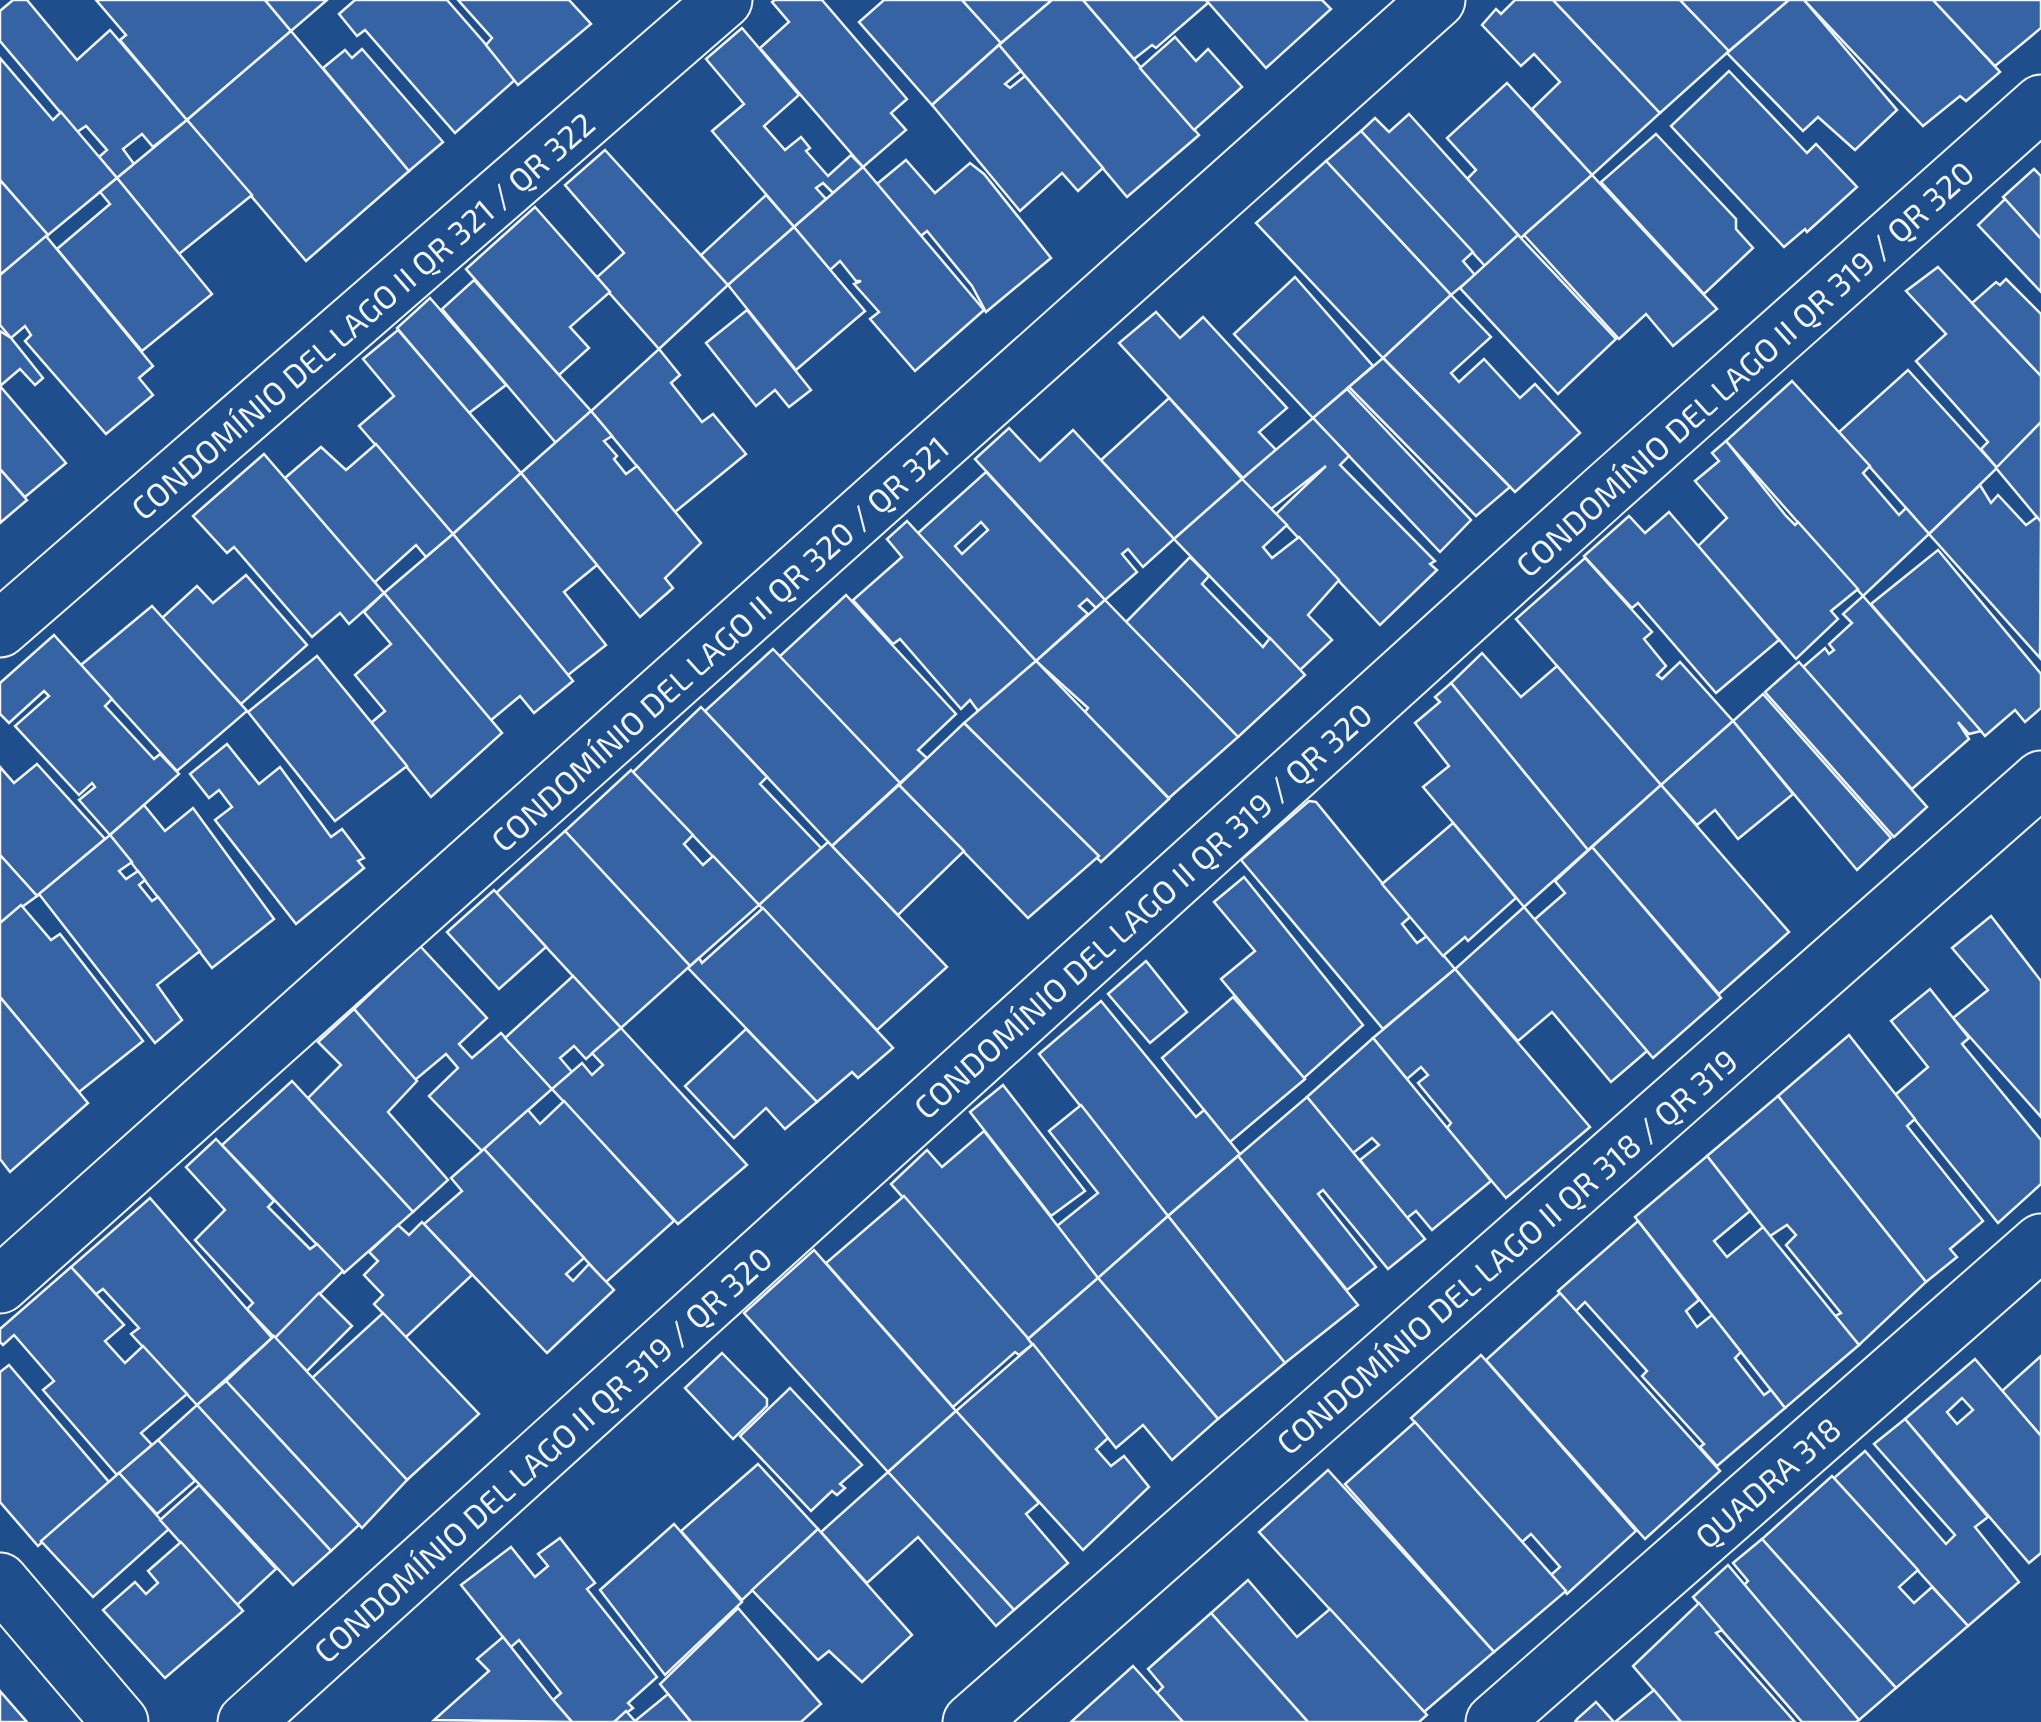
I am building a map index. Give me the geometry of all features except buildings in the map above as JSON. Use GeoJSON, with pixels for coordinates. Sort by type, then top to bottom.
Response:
{"type":"FeatureCollection","features":[{"type":"Feature","properties":{"kind":"street","name":"CONDOMÍNIO DEL LAGO II QR 321 / QR 322"},"geometry":{"type":"LineString","coordinates":[[0,629],[724,0]]}},
{"type":"Feature","properties":{"kind":"street","name":"CONDOMÍNIO DEL LAGO II QR 320 / QR 321"},"geometry":{"type":"LineString","coordinates":[[0,1285],[1438,0]]}},
{"type":"Feature","properties":{"kind":"street","name":"CONDOMÍNIO DEL LAGO II QR 319 / QR 320"},"geometry":{"type":"LineString","coordinates":[[246,1722],[1604,492],[2041,103]]}},
{"type":"Feature","properties":{"kind":"street","name":"CONDOMÍNIO DEL LAGO II QR 318 / QR 319"},"geometry":{"type":"LineString","coordinates":[[971,1722],[2041,780]]}},
{"type":"Feature","properties":{"kind":"street","name":"QUADRA 318"},"geometry":{"type":"LineString","coordinates":[[1494,1722],[2041,1242]]}},
{"type":"Feature","properties":{"kind":"street"},"geometry":{"type":"LineString","coordinates":[[0,1581],[120,1722]]}}]}
